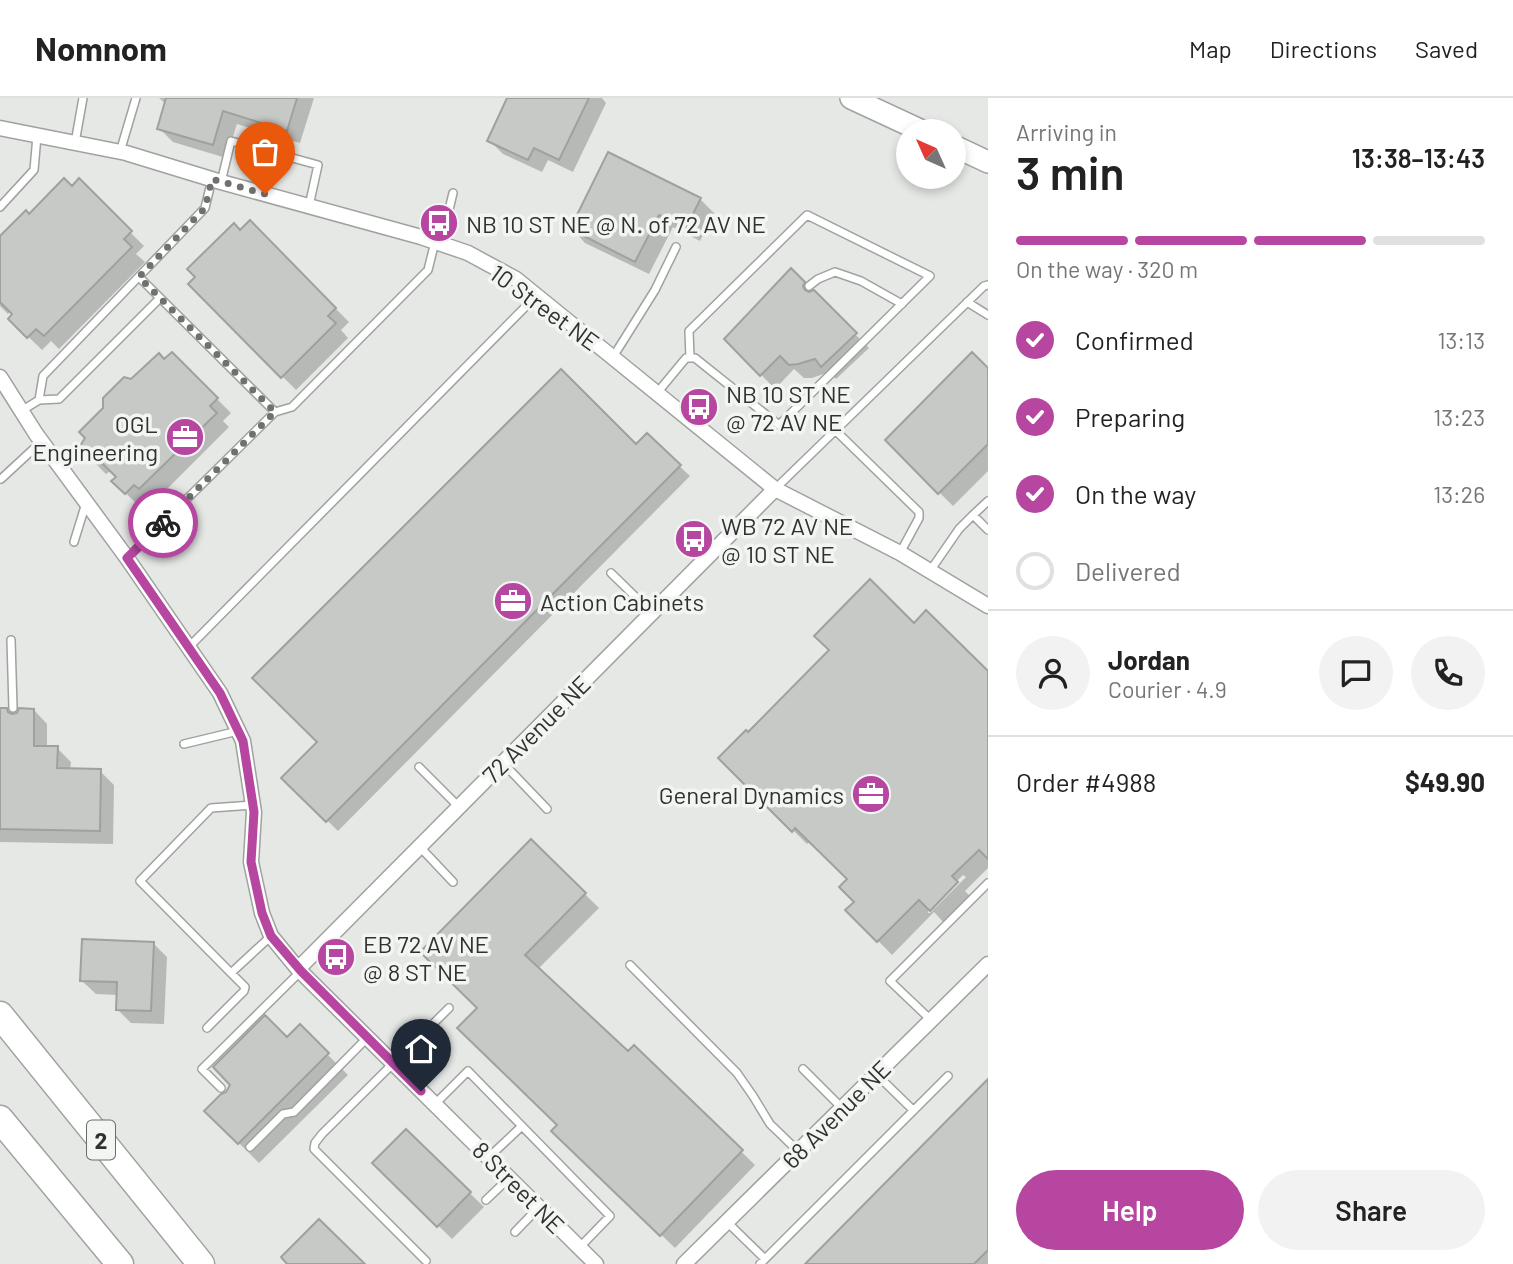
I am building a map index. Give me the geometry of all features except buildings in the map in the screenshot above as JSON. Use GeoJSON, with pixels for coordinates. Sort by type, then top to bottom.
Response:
{"type":"FeatureCollection","features":[{"type":"Feature","properties":{"kind":"highway","name":"2"},"geometry":{"type":"LineString","coordinates":[[0,1016],[201,1264]]}},
{"type":"Feature","properties":{"kind":"highway"},"geometry":{"type":"LineString","coordinates":[[0,1119],[120,1264]]}},
{"type":"Feature","properties":{"kind":"street"},"geometry":{"type":"LineString","coordinates":[[851,98],[896,119]]}},
{"type":"Feature","properties":{"kind":"street","name":"10 Street NE"},"geometry":{"type":"LineString","coordinates":[[0,128],[120,152],[468,253],[516,279],[775,489],[900,553],[988,607]]}},
{"type":"Feature","properties":{"kind":"street"},"geometry":{"type":"LineString","coordinates":[[966,152],[988,162]]}},
{"type":"Feature","properties":{"kind":"street","name":"8 Street NE"},"geometry":{"type":"LineString","coordinates":[[0,377],[220,693],[243,741],[254,812],[251,862],[262,913],[271,936],[300,970],[596,1264]]}},
{"type":"Feature","properties":{"kind":"street","name":"72 Avenue NE"},"geometry":{"type":"LineString","coordinates":[[300,970],[458,807],[775,489]]}},
{"type":"Feature","properties":{"kind":"street","name":"68 Avenue NE"},"geometry":{"type":"LineString","coordinates":[[684,1264],[988,964]]}},
{"type":"Feature","properties":{"kind":"lane"},"geometry":{"type":"LineString","coordinates":[[75,143],[82,98]]}},
{"type":"Feature","properties":{"kind":"lane"},"geometry":{"type":"LineString","coordinates":[[120,152],[136,98]]}},
{"type":"Feature","properties":{"kind":"lane"},"geometry":{"type":"LineString","coordinates":[[0,207],[34,170],[37,136]]}},
{"type":"Feature","properties":{"kind":"lane"},"geometry":{"type":"LineString","coordinates":[[38,400],[43,376],[205,208],[232,141],[318,165],[309,206]]}},
{"type":"Feature","properties":{"kind":"lane"},"geometry":{"type":"LineString","coordinates":[[127,558],[275,412],[292,407],[428,271],[453,193]]}},
{"type":"Feature","properties":{"kind":"lane"},"geometry":{"type":"LineString","coordinates":[[657,393],[686,358],[695,359],[779,425],[930,276],[807,215],[689,331],[690,358]]}},
{"type":"Feature","properties":{"kind":"lane"},"geometry":{"type":"LineString","coordinates":[[613,357],[655,290],[676,247]]}},
{"type":"Feature","properties":{"kind":"lane"},"geometry":{"type":"LineString","coordinates":[[809,286],[835,272],[861,281],[902,304]]}},
{"type":"Feature","properties":{"kind":"lane"},"geometry":{"type":"LineString","coordinates":[[139,277],[275,412]]}},
{"type":"Feature","properties":{"kind":"lane"},"geometry":{"type":"LineString","coordinates":[[775,489],[967,302],[988,285]]}},
{"type":"Feature","properties":{"kind":"lane"},"geometry":{"type":"LineString","coordinates":[[189,647],[536,296]]}},
{"type":"Feature","properties":{"kind":"lane"},"geometry":{"type":"LineString","coordinates":[[22,411],[38,400],[59,399],[160,298]]}},
{"type":"Feature","properties":{"kind":"lane"},"geometry":{"type":"LineString","coordinates":[[967,302],[988,315]]}},
{"type":"Feature","properties":{"kind":"lane"},"geometry":{"type":"LineString","coordinates":[[835,430],[919,512],[919,518],[900,553]]}},
{"type":"Feature","properties":{"kind":"lane"},"geometry":{"type":"LineString","coordinates":[[2,476],[42,441]]}},
{"type":"Feature","properties":{"kind":"lane"},"geometry":{"type":"LineString","coordinates":[[930,571],[959,529],[988,501]]}},
{"type":"Feature","properties":{"kind":"lane"},"geometry":{"type":"LineString","coordinates":[[74,542],[86,502]]}},
{"type":"Feature","properties":{"kind":"lane"},"geometry":{"type":"LineString","coordinates":[[973,515],[988,530]]}},
{"type":"Feature","properties":{"kind":"lane"},"geometry":{"type":"LineString","coordinates":[[611,573],[652,613]]}},
{"type":"Feature","properties":{"kind":"lane"},"geometry":{"type":"LineString","coordinates":[[11,639],[13,708]]}},
{"type":"Feature","properties":{"kind":"lane"},"geometry":{"type":"LineString","coordinates":[[184,744],[238,731]]}},
{"type":"Feature","properties":{"kind":"lane"},"geometry":{"type":"LineString","coordinates":[[503,763],[547,809]]}},
{"type":"Feature","properties":{"kind":"lane"},"geometry":{"type":"LineString","coordinates":[[419,767],[458,807]]}},
{"type":"Feature","properties":{"kind":"lane"},"geometry":{"type":"LineString","coordinates":[[207,1028],[245,987],[140,881],[211,808],[253,805]]}},
{"type":"Feature","properties":{"kind":"lane"},"geometry":{"type":"LineString","coordinates":[[419,847],[453,882]]}},
{"type":"Feature","properties":{"kind":"lane"},"geometry":{"type":"LineString","coordinates":[[931,1020],[890,981],[988,883]]}},
{"type":"Feature","properties":{"kind":"lane"},"geometry":{"type":"LineString","coordinates":[[231,973],[271,936]]}},
{"type":"Feature","properties":{"kind":"lane"},"geometry":{"type":"LineString","coordinates":[[629,965],[737,1073],[770,1124],[798,1152]]}},
{"type":"Feature","properties":{"kind":"lane"},"geometry":{"type":"LineString","coordinates":[[221,1087],[202,1069],[300,970]]}},
{"type":"Feature","properties":{"kind":"lane"},"geometry":{"type":"LineString","coordinates":[[426,1261],[314,1149],[315,1143],[322,1135],[449,1008]]}},
{"type":"Feature","properties":{"kind":"lane"},"geometry":{"type":"LineString","coordinates":[[250,1147],[283,1114],[294,1112],[367,1037]]}},
{"type":"Feature","properties":{"kind":"lane"},"geometry":{"type":"LineString","coordinates":[[803,1069],[842,1108]]}},
{"type":"Feature","properties":{"kind":"lane"},"geometry":{"type":"LineString","coordinates":[[435,1105],[468,1071],[610,1216],[579,1248]]}},
{"type":"Feature","properties":{"kind":"lane"},"geometry":{"type":"LineString","coordinates":[[876,1074],[913,1110]]}},
{"type":"Feature","properties":{"kind":"lane"},"geometry":{"type":"LineString","coordinates":[[727,1222],[762,1261],[948,1076]]}},
{"type":"Feature","properties":{"kind":"lane"},"geometry":{"type":"LineString","coordinates":[[489,1157],[522,1126]]}},
{"type":"Feature","properties":{"kind":"lane"},"geometry":{"type":"LineString","coordinates":[[486,1200],[510,1178]]}},
{"type":"Feature","properties":{"kind":"lane"},"geometry":{"type":"LineString","coordinates":[[515,1231],[539,1208]]}},
{"type":"Feature","properties":{"kind":"way so far"},"geometry":{"type":"LineString","coordinates":[[163,523],[275,412],[139,277],[205,208],[212,179],[265,194]]}},
{"type":"Feature","properties":{"kind":"place","name":"NB 10 ST NE @ N. of 72 AV NE"},"geometry":{"type":"Point","coordinates":[439,223]}},
{"type":"Feature","properties":{"kind":"place","name":"NB 10 ST NE @ 72 AV NE"},"geometry":{"type":"Point","coordinates":[699,407]}},
{"type":"Feature","properties":{"kind":"place","name":"OGL Engineering"},"geometry":{"type":"Point","coordinates":[185,437]}},
{"type":"Feature","properties":{"kind":"place","name":"WB 72 AV NE @ 10 ST NE"},"geometry":{"type":"Point","coordinates":[694,539]}},
{"type":"Feature","properties":{"kind":"place","name":"Action Cabinets"},"geometry":{"type":"Point","coordinates":[513,601]}},
{"type":"Feature","properties":{"kind":"place","name":"General Dynamics"},"geometry":{"type":"Point","coordinates":[871,794]}},
{"type":"Feature","properties":{"kind":"place","name":"EB 72 AV NE @ 8 ST NE"},"geometry":{"type":"Point","coordinates":[336,957]}},
{"type":"Feature","properties":{"kind":"route"},"geometry":{"type":"LineString","coordinates":[[163,523],[127,558],[220,693],[243,741],[254,812],[251,862],[262,913],[271,936],[301,971],[421,1091]]}}]}
